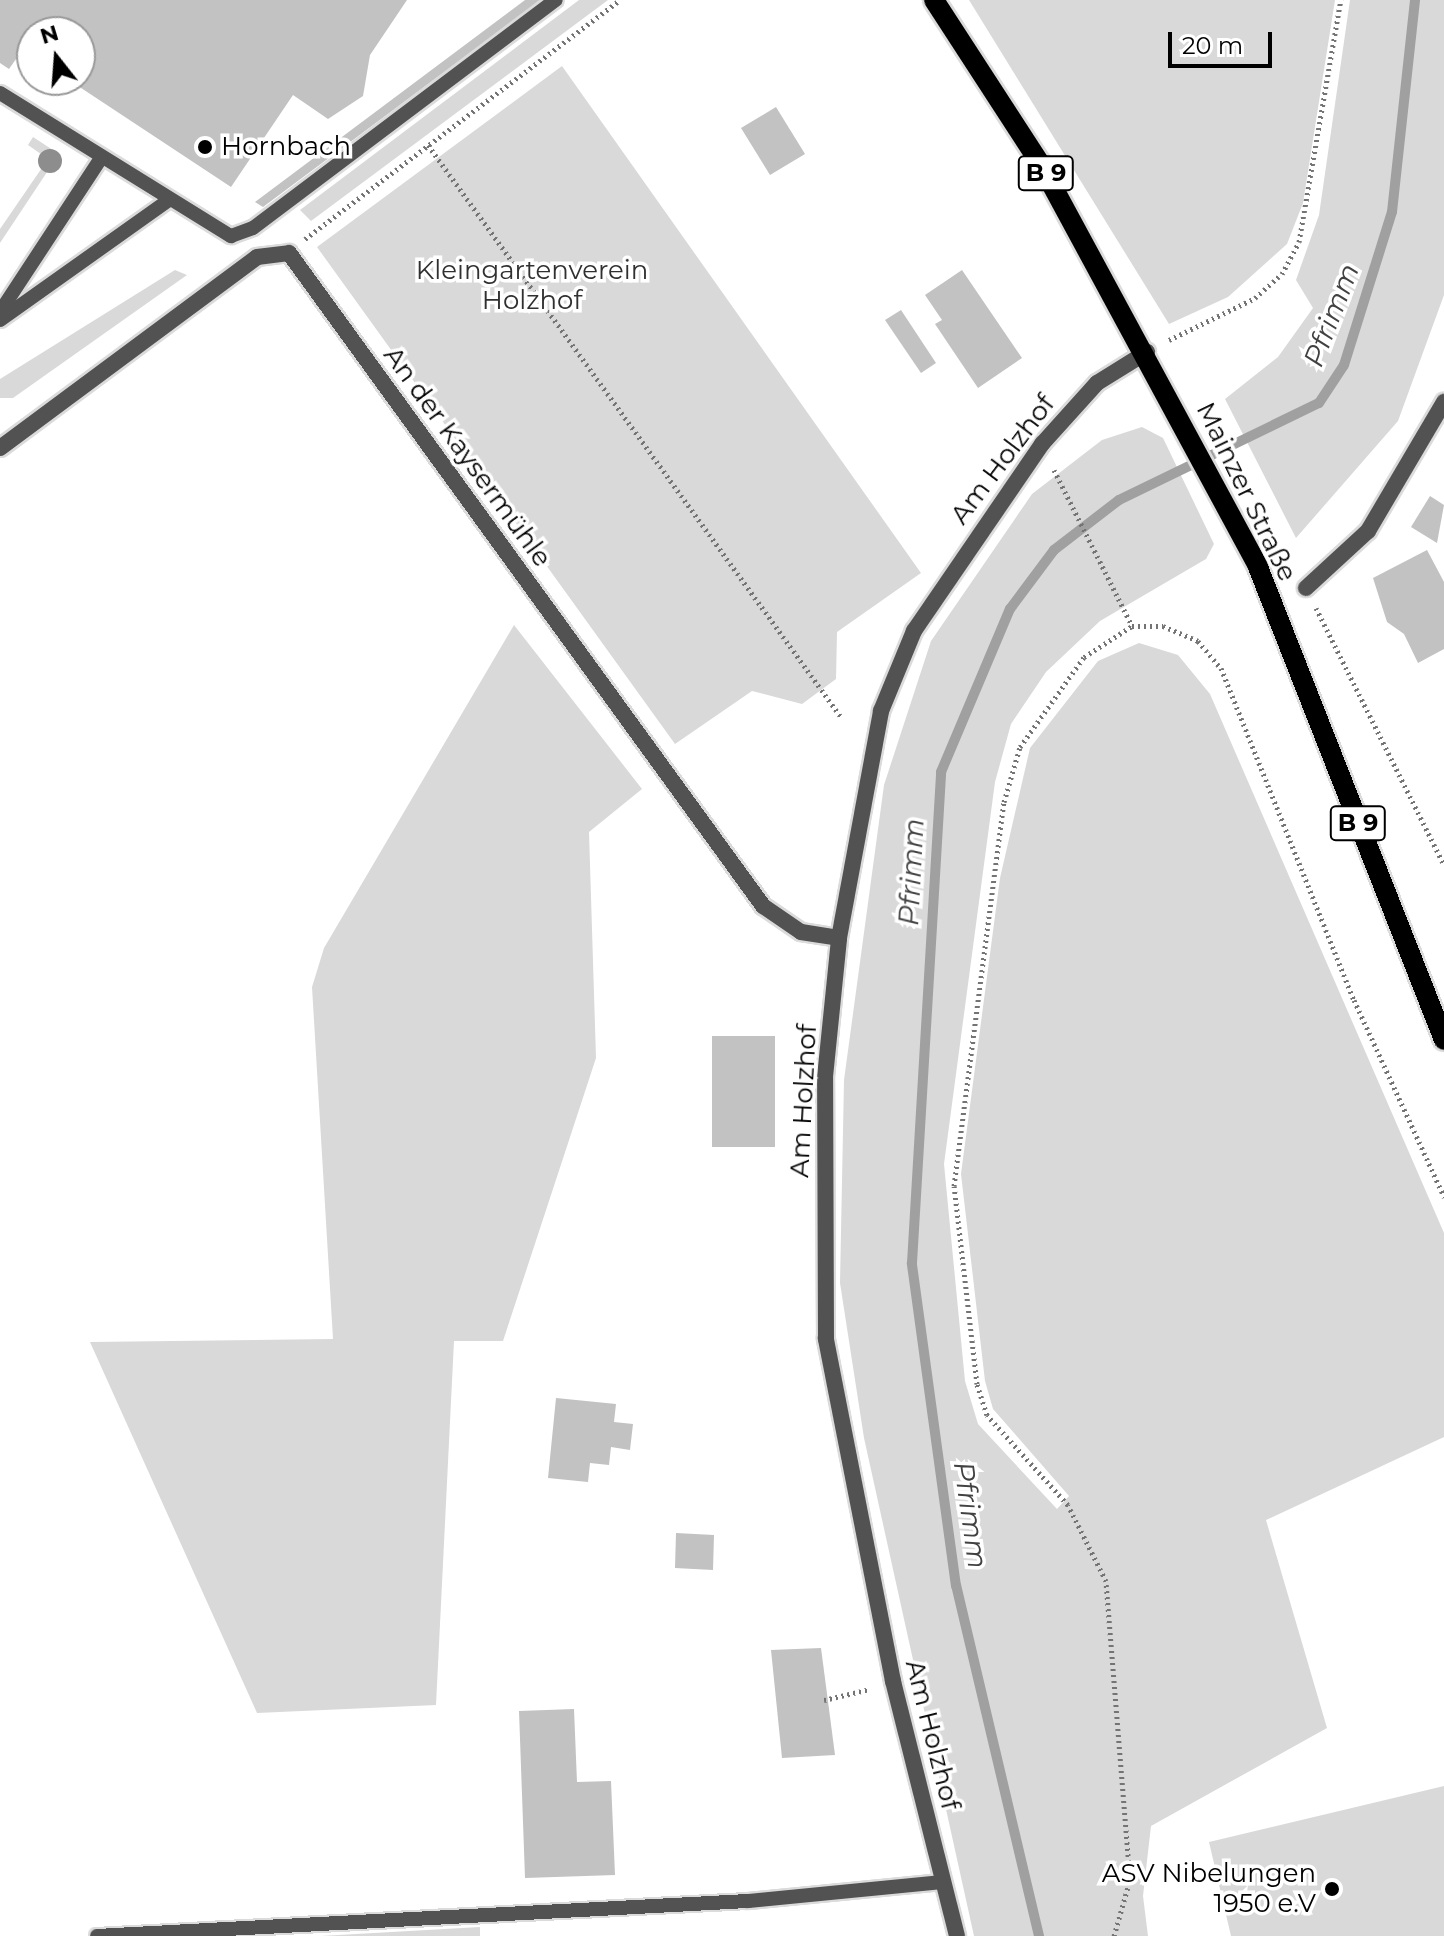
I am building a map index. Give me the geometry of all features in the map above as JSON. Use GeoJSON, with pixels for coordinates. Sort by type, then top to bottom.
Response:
{"type":"FeatureCollection","features":[{"type":"Feature","properties":{"kind":"main road","name":"Mainzer Straße"},"geometry":{"type":"LineString","coordinates":[[934,0],[1040,163],[1147,352],[1273,607],[1444,1040]]}},
{"type":"Feature","properties":{"kind":"street"},"geometry":{"type":"LineString","coordinates":[[0,448],[257,257],[289,253]]}},
{"type":"Feature","properties":{"kind":"street","name":"An der Kaysermühle"},"geometry":{"type":"LineString","coordinates":[[289,253],[763,906],[801,932],[839,938]]}},
{"type":"Feature","properties":{"kind":"street","name":"Am Holzhof"},"geometry":{"type":"LineString","coordinates":[[957,1936],[893,1681],[826,1339],[825,1077],[839,938],[881,711],[914,631],[1042,444],[1097,383],[1147,352]]}},
{"type":"Feature","properties":{"kind":"street"},"geometry":{"type":"LineString","coordinates":[[1306,588],[1368,531],[1444,402]]}},
{"type":"Feature","properties":{"kind":"lane"},"geometry":{"type":"LineString","coordinates":[[0,93],[220,235],[253,228],[556,0]]}},
{"type":"Feature","properties":{"kind":"lane"},"geometry":{"type":"LineString","coordinates":[[0,312],[101,158]]}},
{"type":"Feature","properties":{"kind":"lane"},"geometry":{"type":"LineString","coordinates":[[0,320],[169,200]]}},
{"type":"Feature","properties":{"kind":"lane"},"geometry":{"type":"LineString","coordinates":[[97,1936],[733,1902],[943,1882]]}},
{"type":"Feature","properties":{"kind":"path"},"geometry":{"type":"LineString","coordinates":[[289,253],[620,0]]}},
{"type":"Feature","properties":{"kind":"path"},"geometry":{"type":"LineString","coordinates":[[1147,352],[1255,298],[1282,274],[1310,205],[1341,0]]}},
{"type":"Feature","properties":{"kind":"path"},"geometry":{"type":"LineString","coordinates":[[428,145],[841,717]]}},
{"type":"Feature","properties":{"kind":"path"},"geometry":{"type":"LineString","coordinates":[[1056,473],[1132,626]]}},
{"type":"Feature","properties":{"kind":"path"},"geometry":{"type":"LineString","coordinates":[[1306,588],[1444,865]]}},
{"type":"Feature","properties":{"kind":"path"},"geometry":{"type":"LineString","coordinates":[[1114,1936],[1130,1880],[1106,1581],[1068,1505],[987,1415],[977,1384],[954,1186],[1004,802],[1020,747],[1084,657],[1132,626],[1163,626],[1198,641],[1221,668],[1354,1000],[1444,1197]]}},
{"type":"Feature","properties":{"kind":"path"},"geometry":{"type":"LineString","coordinates":[[824,1700],[893,1681]]}},
{"type":"Feature","properties":{"kind":"green space"},"geometry":{"type":"Polygon","coordinates":[[[579,0],[608,0],[311,221],[300,210],[579,0]]]}},
{"type":"Feature","properties":{"kind":"green space"},"geometry":{"type":"Polygon","coordinates":[[[969,0],[1335,0],[1303,203],[1287,244],[1228,297],[1169,324],[969,0]]]}},
{"type":"Feature","properties":{"kind":"green space"},"geometry":{"type":"Polygon","coordinates":[[[1350,0],[1444,0],[1444,295],[1398,421],[1296,538],[1225,399],[1278,357],[1313,308],[1296,280],[1319,215],[1350,0]]]}},
{"type":"Feature","properties":{"kind":"green space","name":"Kleingartenverein Holzhof"},"geometry":{"type":"Polygon","coordinates":[[[562,66],[921,573],[837,632],[836,679],[802,704],[752,691],[675,744],[317,247],[562,66]]]}},
{"type":"Feature","properties":{"kind":"green space"},"geometry":{"type":"Polygon","coordinates":[[[33,137],[59,154],[0,243],[0,229],[48,159],[28,145],[33,137]]]}},
{"type":"Feature","properties":{"kind":"green space"},"geometry":{"type":"Polygon","coordinates":[[[175,270],[187,275],[13,398],[0,398],[0,379],[175,270]]]}},
{"type":"Feature","properties":{"kind":"green space"},"geometry":{"type":"Polygon","coordinates":[[[1142,427],[1163,438],[1214,544],[1206,559],[1100,621],[1046,672],[1011,724],[995,782],[944,1164],[965,1381],[978,1424],[1057,1509],[1069,1496],[993,1409],[985,1381],[961,1174],[1000,878],[1030,748],[1098,661],[1139,643],[1178,655],[1210,694],[1444,1233],[1444,1437],[1266,1520],[1327,1728],[1151,1826],[1143,1896],[1148,1936],[974,1936],[864,1438],[840,1283],[844,1080],[884,785],[931,641],[1032,494],[1102,440],[1142,427]]]}},
{"type":"Feature","properties":{"kind":"green space"},"geometry":{"type":"Polygon","coordinates":[[[514,625],[642,789],[589,832],[596,1058],[503,1341],[454,1341],[436,1705],[257,1713],[90,1342],[333,1339],[312,987],[324,948],[514,625]]]}},
{"type":"Feature","properties":{"kind":"green space","name":"ASV Nibelungen 1950 e.V"},"geometry":{"type":"Polygon","coordinates":[[[1444,1786],[1444,1936],[1231,1936],[1209,1842],[1444,1786]]]}},
{"type":"Feature","properties":{"kind":"green space"},"geometry":{"type":"Polygon","coordinates":[[[480,1927],[480,1936],[321,1936],[480,1927]]]}},
{"type":"Feature","properties":{"kind":"building"},"geometry":{"type":"Polygon","coordinates":[[[0,0],[407,0],[370,55],[363,96],[328,119],[293,95],[231,187],[93,96],[96,96],[96,16],[16,16],[16,59],[9,69],[0,63],[0,0]]]}},
{"type":"Feature","properties":{"kind":"building"},"geometry":{"type":"Polygon","coordinates":[[[525,0],[541,0],[263,207],[255,202],[525,0]]]}},
{"type":"Feature","properties":{"kind":"building"},"geometry":{"type":"Polygon","coordinates":[[[776,107],[805,154],[770,175],[741,128],[776,107]]]}},
{"type":"Feature","properties":{"kind":"building"},"geometry":{"type":"Polygon","coordinates":[[[962,270],[1022,358],[978,388],[935,324],[942,320],[925,295],[962,270]]]}},
{"type":"Feature","properties":{"kind":"building"},"geometry":{"type":"Polygon","coordinates":[[[901,310],[936,363],[921,373],[885,320],[901,310]]]}},
{"type":"Feature","properties":{"kind":"building"},"geometry":{"type":"Polygon","coordinates":[[[1430,496],[1444,505],[1437,543],[1411,527],[1430,496]]]}},
{"type":"Feature","properties":{"kind":"building"},"geometry":{"type":"Polygon","coordinates":[[[1427,550],[1444,582],[1444,649],[1418,663],[1404,634],[1387,622],[1373,578],[1427,550]]]}},
{"type":"Feature","properties":{"kind":"building"},"geometry":{"type":"Polygon","coordinates":[[[712,1036],[775,1036],[775,1147],[712,1147],[712,1036]]]}},
{"type":"Feature","properties":{"kind":"building"},"geometry":{"type":"Polygon","coordinates":[[[556,1398],[616,1404],[614,1422],[633,1424],[630,1450],[611,1447],[609,1465],[590,1463],[588,1482],[548,1478],[556,1398]]]}},
{"type":"Feature","properties":{"kind":"building"},"geometry":{"type":"Polygon","coordinates":[[[676,1533],[714,1535],[713,1570],[675,1568],[676,1533]]]}},
{"type":"Feature","properties":{"kind":"building"},"geometry":{"type":"Polygon","coordinates":[[[821,1648],[835,1755],[782,1758],[771,1650],[821,1648]]]}},
{"type":"Feature","properties":{"kind":"building"},"geometry":{"type":"Polygon","coordinates":[[[574,1709],[577,1782],[611,1781],[615,1875],[525,1878],[519,1711],[574,1709]]]}},
{"type":"Feature","properties":{"kind":"waterway","name":"Pfrimm"},"geometry":{"type":"LineString","coordinates":[[1039,1936],[956,1586],[912,1263],[941,772],[1010,609],[1054,550],[1119,500],[1319,403],[1344,365],[1392,212],[1415,0]]}},
{"type":"Feature","properties":{"kind":"place","name":"Hornbach"},"geometry":{"type":"Point","coordinates":[205,147]}},
{"type":"Feature","properties":{"kind":"place","name":"ASV Nibelungen 1950 e.V"},"geometry":{"type":"Point","coordinates":[1332,1889]}}]}
